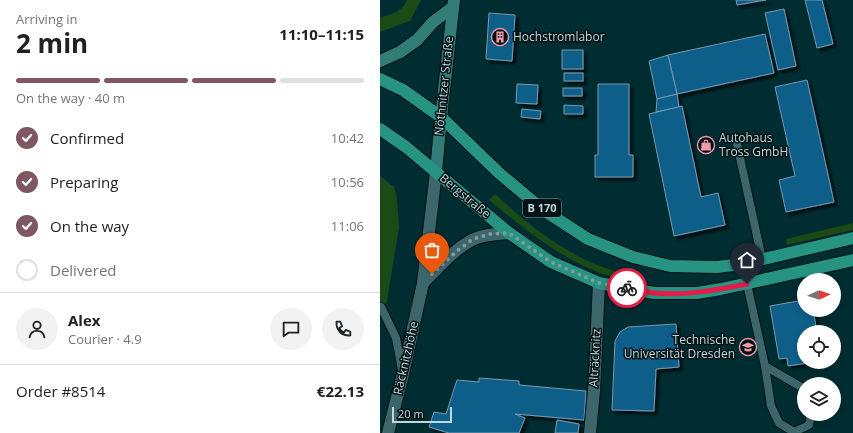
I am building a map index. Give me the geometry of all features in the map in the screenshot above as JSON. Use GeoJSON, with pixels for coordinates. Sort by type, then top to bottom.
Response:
{"type":"FeatureCollection","features":[{"type":"Feature","properties":{"kind":"main road","name":"B 170"},"geometry":{"type":"LineString","coordinates":[[380,79],[403,90],[441,117],[499,173],[542,209],[588,239],[633,257],[670,266],[718,267],[742,264],[853,238]]}},
{"type":"Feature","properties":{"kind":"main road","name":"Bergstraße"},"geometry":{"type":"LineString","coordinates":[[380,129],[406,147],[509,233],[551,262],[599,283],[654,293],[682,293],[721,290],[853,260]]}},
{"type":"Feature","properties":{"kind":"street"},"geometry":{"type":"LineString","coordinates":[[380,61],[400,52],[417,40],[433,22],[453,4]]}},
{"type":"Feature","properties":{"kind":"street","name":"Nöthnitzer Straße"},"geometry":{"type":"LineString","coordinates":[[436,172],[453,4]]}},
{"type":"Feature","properties":{"kind":"street","name":"Räcknitzhöhe"},"geometry":{"type":"LineString","coordinates":[[388,433],[403,374],[423,283],[436,172]]}},
{"type":"Feature","properties":{"kind":"street"},"geometry":{"type":"LineString","coordinates":[[423,283],[458,250],[473,239],[490,234],[509,233]]}},
{"type":"Feature","properties":{"kind":"street","name":"Alträcknitz"},"geometry":{"type":"LineString","coordinates":[[590,433],[594,391],[599,283]]}},
{"type":"Feature","properties":{"kind":"lane"},"geometry":{"type":"LineString","coordinates":[[737,144],[762,259]]}},
{"type":"Feature","properties":{"kind":"lane"},"geometry":{"type":"LineString","coordinates":[[747,284],[765,366],[771,406],[779,423],[794,432],[809,425],[810,421]]}},
{"type":"Feature","properties":{"kind":"lane"},"geometry":{"type":"LineString","coordinates":[[380,307],[396,338],[403,374]]}},
{"type":"Feature","properties":{"kind":"lane"},"geometry":{"type":"LineString","coordinates":[[765,366],[797,385]]}},
{"type":"Feature","properties":{"kind":"green space"},"geometry":{"type":"Polygon","coordinates":[[[407,0],[421,0],[410,21],[380,32],[380,17],[396,12],[405,4],[407,0]]]}},
{"type":"Feature","properties":{"kind":"green space"},"geometry":{"type":"Polygon","coordinates":[[[380,176],[394,187],[397,199],[399,228],[386,306],[380,307],[380,176]]]}},
{"type":"Feature","properties":{"kind":"green space"},"geometry":{"type":"Polygon","coordinates":[[[495,194],[554,242],[588,261],[627,275],[626,280],[597,272],[551,248],[489,200],[495,194]]]}},
{"type":"Feature","properties":{"kind":"green space"},"geometry":{"type":"Polygon","coordinates":[[[853,223],[853,230],[787,245],[786,239],[853,223]]]}},
{"type":"Feature","properties":{"kind":"building"},"geometry":{"type":"Polygon","coordinates":[[[736,0],[766,0],[737,5],[736,0]]]}},
{"type":"Feature","properties":{"kind":"building"},"geometry":{"type":"Polygon","coordinates":[[[805,0],[822,0],[833,44],[817,48],[805,0]]]}},
{"type":"Feature","properties":{"kind":"building"},"geometry":{"type":"Polygon","coordinates":[[[784,9],[796,66],[778,70],[765,13],[784,9]]]}},
{"type":"Feature","properties":{"kind":"building","name":"Hochstromlabor"},"geometry":{"type":"Polygon","coordinates":[[[489,13],[515,15],[512,61],[486,59],[489,13]]]}},
{"type":"Feature","properties":{"kind":"building"},"geometry":{"type":"Polygon","coordinates":[[[765,34],[774,73],[677,94],[668,55],[765,34]]]}},
{"type":"Feature","properties":{"kind":"building"},"geometry":{"type":"Polygon","coordinates":[[[562,50],[583,50],[583,69],[562,69],[562,50]]]}},
{"type":"Feature","properties":{"kind":"building"},"geometry":{"type":"Polygon","coordinates":[[[668,55],[677,94],[657,99],[649,61],[668,55]]]}},
{"type":"Feature","properties":{"kind":"building"},"geometry":{"type":"Polygon","coordinates":[[[564,73],[583,73],[583,81],[564,81],[564,73]]]}},
{"type":"Feature","properties":{"kind":"building"},"geometry":{"type":"Polygon","coordinates":[[[807,80],[834,202],[786,212],[779,180],[795,176],[775,87],[807,80]]]}},
{"type":"Feature","properties":{"kind":"building"},"geometry":{"type":"Polygon","coordinates":[[[517,84],[538,85],[537,104],[516,103],[517,84]]]}},
{"type":"Feature","properties":{"kind":"building"},"geometry":{"type":"Polygon","coordinates":[[[598,84],[629,84],[629,155],[633,155],[633,177],[595,177],[595,155],[598,155],[598,84]]]}},
{"type":"Feature","properties":{"kind":"building"},"geometry":{"type":"Polygon","coordinates":[[[563,88],[582,88],[582,96],[563,96],[563,88]]]}},
{"type":"Feature","properties":{"kind":"building"},"geometry":{"type":"Polygon","coordinates":[[[677,94],[679,107],[656,112],[657,99],[677,94]]]}},
{"type":"Feature","properties":{"kind":"building"},"geometry":{"type":"Polygon","coordinates":[[[564,105],[583,106],[583,114],[564,114],[564,105]]]}},
{"type":"Feature","properties":{"kind":"building"},"geometry":{"type":"Polygon","coordinates":[[[682,106],[701,197],[718,193],[725,225],[674,236],[649,114],[682,106]]]}},
{"type":"Feature","properties":{"kind":"building"},"geometry":{"type":"Polygon","coordinates":[[[522,109],[541,111],[540,119],[521,117],[522,109]]]}},
{"type":"Feature","properties":{"kind":"building"},"geometry":{"type":"Polygon","coordinates":[[[797,301],[797,317],[814,317],[816,325],[797,325],[797,365],[788,366],[787,358],[779,359],[770,306],[797,301]]]}},
{"type":"Feature","properties":{"kind":"building"},"geometry":{"type":"Polygon","coordinates":[[[676,324],[679,367],[656,369],[654,411],[612,410],[615,341],[620,332],[628,327],[676,324]]]}},
{"type":"Feature","properties":{"kind":"building"},"geometry":{"type":"Polygon","coordinates":[[[479,378],[519,381],[519,385],[586,391],[584,420],[515,414],[525,418],[519,433],[449,433],[429,427],[434,412],[446,414],[457,380],[479,382],[479,378]]]}},
{"type":"Feature","properties":{"kind":"building"},"geometry":{"type":"Polygon","coordinates":[[[557,420],[579,424],[578,433],[555,433],[557,420]]]}},
{"type":"Feature","properties":{"kind":"way so far"},"geometry":{"type":"LineString","coordinates":[[432,274],[458,250],[473,239],[490,234],[509,233],[551,262],[599,283],[627,288]]}},
{"type":"Feature","properties":{"kind":"place","name":"Hochstromlabor"},"geometry":{"type":"Point","coordinates":[500,37]}},
{"type":"Feature","properties":{"kind":"place","name":"Autohaus Tross GmbH"},"geometry":{"type":"Point","coordinates":[706,145]}},
{"type":"Feature","properties":{"kind":"place","name":"Technische Universität Dresden"},"geometry":{"type":"Point","coordinates":[748,347]}},
{"type":"Feature","properties":{"kind":"route"},"geometry":{"type":"LineString","coordinates":[[627,288],[654,293],[697,293],[721,290],[747,284]]}}]}
